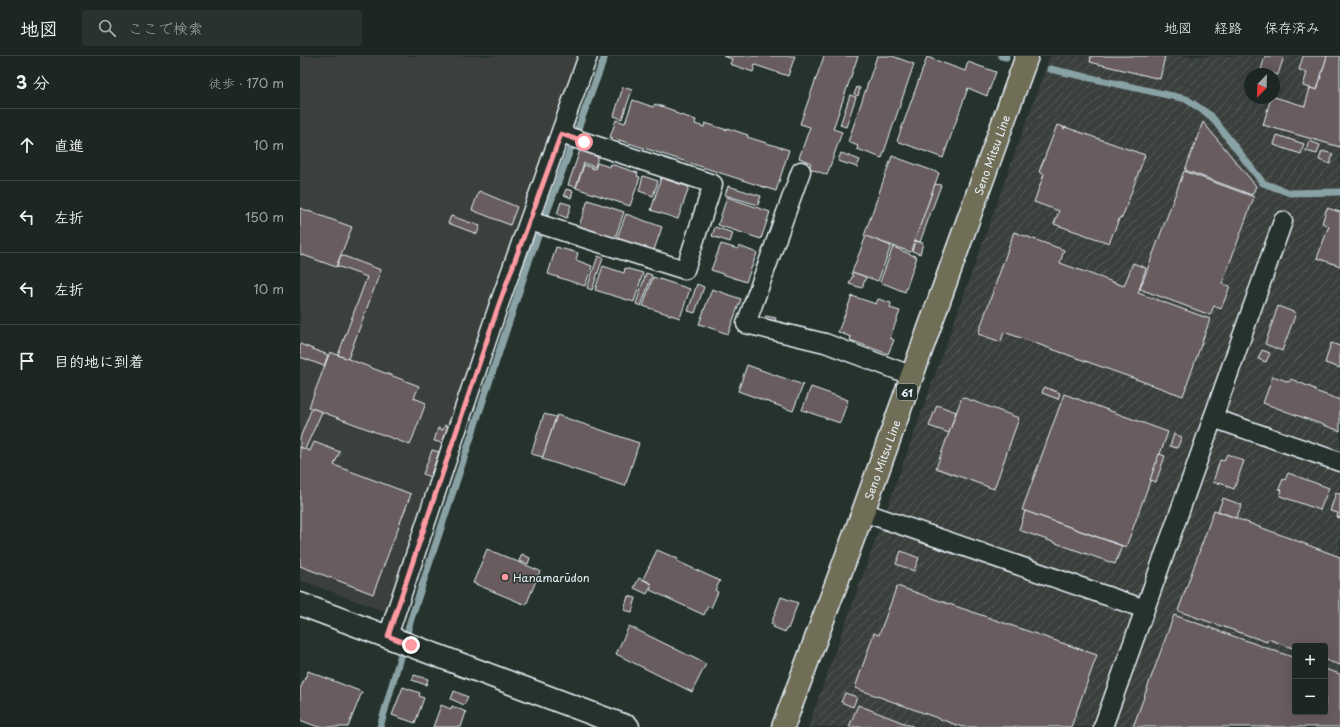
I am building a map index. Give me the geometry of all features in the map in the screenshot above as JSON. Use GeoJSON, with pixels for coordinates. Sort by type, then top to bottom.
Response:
{"type":"FeatureCollection","features":[{"type":"Feature","properties":{"kind":"main road","name":"Seno Mitsu Line"},"geometry":{"type":"LineString","coordinates":[[783,727],[864,512],[1027,56]]}},
{"type":"Feature","properties":{"kind":"street"},"geometry":{"type":"LineString","coordinates":[[399,640],[498,307],[539,224],[588,56]]}},
{"type":"Feature","properties":{"kind":"street"},"geometry":{"type":"LineString","coordinates":[[539,224],[685,270],[713,184],[564,135]]}},
{"type":"Feature","properties":{"kind":"street"},"geometry":{"type":"LineString","coordinates":[[801,171],[746,324],[825,343],[913,376]]}},
{"type":"Feature","properties":{"kind":"street"},"geometry":{"type":"LineString","coordinates":[[1103,727],[1283,221]]}},
{"type":"Feature","properties":{"kind":"street"},"geometry":{"type":"LineString","coordinates":[[1213,418],[1340,462]]}},
{"type":"Feature","properties":{"kind":"street"},"geometry":{"type":"LineString","coordinates":[[864,512],[1145,609]]}},
{"type":"Feature","properties":{"kind":"street"},"geometry":{"type":"LineString","coordinates":[[300,604],[628,727]]}},
{"type":"Feature","properties":{"kind":"shaded area"},"geometry":{"type":"Polygon","coordinates":[[[300,56],[579,56],[492,292],[386,612],[300,580],[300,56]]]}},
{"type":"Feature","properties":{"kind":"shaded area"},"geometry":{"type":"Polygon","coordinates":[[[1050,56],[1340,56],[1340,727],[808,727],[1050,56]]]}},
{"type":"Feature","properties":{"kind":"building"},"geometry":{"type":"Polygon","coordinates":[[[723,56],[795,56],[788,76],[755,65],[753,72],[730,64],[732,59],[723,56]]]}},
{"type":"Feature","properties":{"kind":"building"},"geometry":{"type":"Polygon","coordinates":[[[824,56],[858,56],[833,129],[842,132],[827,175],[809,168],[811,163],[799,158],[810,127],[800,124],[824,56]]]}},
{"type":"Feature","properties":{"kind":"building"},"geometry":{"type":"Polygon","coordinates":[[[877,56],[892,56],[914,64],[882,158],[857,149],[858,146],[848,142],[877,56]]]}},
{"type":"Feature","properties":{"kind":"building"},"geometry":{"type":"Polygon","coordinates":[[[1091,56],[1165,56],[1160,79],[1090,62],[1091,56]]]}},
{"type":"Feature","properties":{"kind":"building"},"geometry":{"type":"Polygon","coordinates":[[[1265,56],[1284,56],[1280,69],[1262,68],[1265,56]]]}},
{"type":"Feature","properties":{"kind":"building"},"geometry":{"type":"Polygon","coordinates":[[[1303,56],[1327,56],[1317,90],[1303,86],[1307,72],[1299,70],[1303,56]]]}},
{"type":"Feature","properties":{"kind":"building"},"geometry":{"type":"Polygon","coordinates":[[[1327,56],[1340,56],[1340,147],[1263,125],[1269,104],[1280,104],[1280,99],[1305,106],[1310,88],[1317,90],[1327,56]]]}},
{"type":"Feature","properties":{"kind":"building"},"geometry":{"type":"Polygon","coordinates":[[[927,57],[965,71],[968,62],[996,72],[987,96],[968,88],[943,158],[897,141],[927,57]]]}},
{"type":"Feature","properties":{"kind":"building"},"geometry":{"type":"Polygon","coordinates":[[[623,87],[632,90],[622,119],[614,116],[623,87]]]}},
{"type":"Feature","properties":{"kind":"building"},"geometry":{"type":"Polygon","coordinates":[[[857,87],[860,88],[858,96],[854,94],[857,87]]]}},
{"type":"Feature","properties":{"kind":"building"},"geometry":{"type":"Polygon","coordinates":[[[850,95],[856,97],[846,127],[840,125],[850,95]]]}},
{"type":"Feature","properties":{"kind":"building"},"geometry":{"type":"Polygon","coordinates":[[[633,100],[653,107],[655,104],[675,111],[675,113],[696,120],[695,124],[704,127],[705,123],[727,130],[727,128],[748,135],[747,137],[789,150],[776,191],[610,137],[616,120],[625,123],[633,100]]]}},
{"type":"Feature","properties":{"kind":"building"},"geometry":{"type":"Polygon","coordinates":[[[1203,122],[1256,186],[1252,195],[1185,170],[1203,122]]]}},
{"type":"Feature","properties":{"kind":"building"},"geometry":{"type":"Polygon","coordinates":[[[1057,125],[1064,127],[1063,129],[1065,127],[1145,155],[1122,218],[1120,217],[1109,243],[1054,224],[1059,211],[1034,202],[1044,174],[1039,172],[1057,125]]]}},
{"type":"Feature","properties":{"kind":"building"},"geometry":{"type":"Polygon","coordinates":[[[1277,135],[1304,144],[1301,154],[1274,145],[1277,135]]]}},
{"type":"Feature","properties":{"kind":"building"},"geometry":{"type":"Polygon","coordinates":[[[1309,141],[1320,145],[1317,154],[1306,151],[1309,141]]]}},
{"type":"Feature","properties":{"kind":"building"},"geometry":{"type":"Polygon","coordinates":[[[580,150],[598,157],[595,167],[584,163],[576,187],[568,185],[580,150]]]}},
{"type":"Feature","properties":{"kind":"building"},"geometry":{"type":"Polygon","coordinates":[[[1322,151],[1333,154],[1330,164],[1319,160],[1322,151]]]}},
{"type":"Feature","properties":{"kind":"building"},"geometry":{"type":"Polygon","coordinates":[[[841,153],[860,160],[857,167],[838,161],[841,153]]]}},
{"type":"Feature","properties":{"kind":"building"},"geometry":{"type":"Polygon","coordinates":[[[892,156],[939,173],[911,252],[864,236],[892,156]]]}},
{"type":"Feature","properties":{"kind":"building"},"geometry":{"type":"Polygon","coordinates":[[[597,163],[610,167],[611,164],[638,173],[637,176],[640,177],[630,206],[576,188],[584,165],[595,169],[597,163]]]}},
{"type":"Feature","properties":{"kind":"building"},"geometry":{"type":"Polygon","coordinates":[[[1184,171],[1254,197],[1222,284],[1230,286],[1221,309],[1214,306],[1210,315],[1140,289],[1184,171]]]}},
{"type":"Feature","properties":{"kind":"building"},"geometry":{"type":"Polygon","coordinates":[[[643,176],[658,181],[653,196],[639,191],[643,176]]]}},
{"type":"Feature","properties":{"kind":"building"},"geometry":{"type":"Polygon","coordinates":[[[661,178],[689,187],[678,219],[651,210],[661,178]]]}},
{"type":"Feature","properties":{"kind":"building"},"geometry":{"type":"Polygon","coordinates":[[[935,184],[941,185],[920,242],[915,240],[935,184]]]}},
{"type":"Feature","properties":{"kind":"building"},"geometry":{"type":"Polygon","coordinates":[[[728,186],[761,196],[758,205],[725,195],[728,186]]]}},
{"type":"Feature","properties":{"kind":"building"},"geometry":{"type":"Polygon","coordinates":[[[566,189],[573,191],[571,198],[564,195],[566,189]]]}},
{"type":"Feature","properties":{"kind":"building"},"geometry":{"type":"Polygon","coordinates":[[[479,191],[517,207],[510,225],[472,210],[479,191]]]}},
{"type":"Feature","properties":{"kind":"building"},"geometry":{"type":"Polygon","coordinates":[[[727,197],[770,212],[761,239],[718,225],[727,197]]]}},
{"type":"Feature","properties":{"kind":"building"},"geometry":{"type":"Polygon","coordinates":[[[588,200],[624,212],[615,238],[579,226],[588,200]]]}},
{"type":"Feature","properties":{"kind":"building"},"geometry":{"type":"Polygon","coordinates":[[[561,202],[571,205],[567,218],[557,214],[561,202]]]}},
{"type":"Feature","properties":{"kind":"building"},"geometry":{"type":"Polygon","coordinates":[[[300,208],[352,227],[336,267],[300,254],[300,208]]]}},
{"type":"Feature","properties":{"kind":"building"},"geometry":{"type":"Polygon","coordinates":[[[1327,208],[1340,212],[1340,266],[1317,258],[1329,226],[1322,223],[1327,208]]]}},
{"type":"Feature","properties":{"kind":"building"},"geometry":{"type":"Polygon","coordinates":[[[626,214],[662,227],[654,250],[617,238],[626,214]]]}},
{"type":"Feature","properties":{"kind":"building"},"geometry":{"type":"Polygon","coordinates":[[[451,216],[480,226],[477,234],[448,223],[451,216]]]}},
{"type":"Feature","properties":{"kind":"building"},"geometry":{"type":"Polygon","coordinates":[[[715,227],[733,233],[730,242],[712,236],[715,227]]]}},
{"type":"Feature","properties":{"kind":"building"},"geometry":{"type":"Polygon","coordinates":[[[1014,232],[1064,250],[1060,263],[1124,286],[1133,263],[1146,268],[1138,293],[1210,319],[1183,396],[1004,332],[1001,342],[978,334],[1014,232]]]}},
{"type":"Feature","properties":{"kind":"building"},"geometry":{"type":"Polygon","coordinates":[[[866,236],[891,246],[878,281],[852,272],[866,236]]]}},
{"type":"Feature","properties":{"kind":"building"},"geometry":{"type":"Polygon","coordinates":[[[915,241],[923,243],[920,254],[912,251],[915,241]]]}},
{"type":"Feature","properties":{"kind":"building"},"geometry":{"type":"Polygon","coordinates":[[[721,244],[738,249],[739,246],[757,253],[746,282],[711,270],[721,244]]]}},
{"type":"Feature","properties":{"kind":"building"},"geometry":{"type":"Polygon","coordinates":[[[556,247],[578,253],[576,260],[592,266],[585,286],[548,274],[556,247]]]}},
{"type":"Feature","properties":{"kind":"building"},"geometry":{"type":"Polygon","coordinates":[[[893,247],[917,257],[905,292],[880,282],[893,247]]]}},
{"type":"Feature","properties":{"kind":"building"},"geometry":{"type":"Polygon","coordinates":[[[341,255],[381,270],[348,359],[338,355],[367,277],[337,266],[341,255]]]}},
{"type":"Feature","properties":{"kind":"building"},"geometry":{"type":"Polygon","coordinates":[[[598,256],[603,258],[592,290],[587,288],[598,256]]]}},
{"type":"Feature","properties":{"kind":"building"},"geometry":{"type":"Polygon","coordinates":[[[603,266],[624,273],[625,268],[643,273],[634,302],[595,290],[603,266]]]}},
{"type":"Feature","properties":{"kind":"building"},"geometry":{"type":"Polygon","coordinates":[[[852,272],[866,277],[862,288],[849,284],[853,275],[851,274],[852,272]]]}},
{"type":"Feature","properties":{"kind":"building"},"geometry":{"type":"Polygon","coordinates":[[[646,273],[652,275],[641,306],[636,304],[646,273]]]}},
{"type":"Feature","properties":{"kind":"building"},"geometry":{"type":"Polygon","coordinates":[[[653,277],[690,289],[680,318],[643,306],[653,277]]]}},
{"type":"Feature","properties":{"kind":"building"},"geometry":{"type":"Polygon","coordinates":[[[697,284],[704,287],[695,313],[688,311],[697,284]]]}},
{"type":"Feature","properties":{"kind":"building"},"geometry":{"type":"Polygon","coordinates":[[[712,289],[741,299],[728,334],[699,324],[712,289]]]}},
{"type":"Feature","properties":{"kind":"building"},"geometry":{"type":"Polygon","coordinates":[[[852,296],[876,304],[878,299],[891,303],[890,308],[900,311],[890,338],[894,340],[888,354],[850,340],[851,337],[838,332],[852,296]]]}},
{"type":"Feature","properties":{"kind":"building"},"geometry":{"type":"Polygon","coordinates":[[[1278,306],[1296,313],[1282,351],[1265,344],[1278,306]]]}},
{"type":"Feature","properties":{"kind":"building"},"geometry":{"type":"Polygon","coordinates":[[[766,316],[776,318],[774,323],[764,320],[766,316]]]}},
{"type":"Feature","properties":{"kind":"building"},"geometry":{"type":"Polygon","coordinates":[[[1331,343],[1340,346],[1340,368],[1325,363],[1331,343]]]}},
{"type":"Feature","properties":{"kind":"building"},"geometry":{"type":"Polygon","coordinates":[[[300,344],[328,355],[324,366],[300,357],[300,344]]]}},
{"type":"Feature","properties":{"kind":"building"},"geometry":{"type":"Polygon","coordinates":[[[1262,350],[1270,353],[1266,362],[1258,359],[1262,350]]]}},
{"type":"Feature","properties":{"kind":"building"},"geometry":{"type":"Polygon","coordinates":[[[330,352],[419,386],[414,398],[426,403],[410,445],[309,407],[330,352]]]}},
{"type":"Feature","properties":{"kind":"building"},"geometry":{"type":"Polygon","coordinates":[[[747,365],[803,385],[793,411],[738,391],[747,365]]]}},
{"type":"Feature","properties":{"kind":"building"},"geometry":{"type":"Polygon","coordinates":[[[1273,376],[1289,382],[1291,379],[1315,389],[1315,391],[1340,400],[1340,431],[1263,403],[1273,376]]]}},
{"type":"Feature","properties":{"kind":"building"},"geometry":{"type":"Polygon","coordinates":[[[811,387],[848,400],[840,423],[802,410],[811,387]]]}},
{"type":"Feature","properties":{"kind":"building"},"geometry":{"type":"Polygon","coordinates":[[[1044,387],[1060,393],[1058,399],[1042,393],[1044,387]]]}},
{"type":"Feature","properties":{"kind":"building"},"geometry":{"type":"Polygon","coordinates":[[[1064,394],[1168,432],[1126,547],[1022,510],[1064,394]]]}},
{"type":"Feature","properties":{"kind":"building"},"geometry":{"type":"Polygon","coordinates":[[[962,397],[1019,418],[994,489],[936,468],[962,397]]]}},
{"type":"Feature","properties":{"kind":"building"},"geometry":{"type":"Polygon","coordinates":[[[937,405],[956,412],[949,433],[929,426],[937,405]]]}},
{"type":"Feature","properties":{"kind":"building"},"geometry":{"type":"Polygon","coordinates":[[[312,408],[322,412],[305,449],[300,447],[300,438],[312,408]]]}},
{"type":"Feature","properties":{"kind":"building"},"geometry":{"type":"Polygon","coordinates":[[[544,414],[556,417],[543,457],[531,454],[544,414]]]}},
{"type":"Feature","properties":{"kind":"building"},"geometry":{"type":"Polygon","coordinates":[[[557,415],[639,443],[625,486],[542,459],[557,415]]]}},
{"type":"Feature","properties":{"kind":"building"},"geometry":{"type":"Polygon","coordinates":[[[445,425],[448,426],[443,443],[434,441],[438,428],[443,430],[445,425]]]}},
{"type":"Feature","properties":{"kind":"building"},"geometry":{"type":"Polygon","coordinates":[[[1174,434],[1182,437],[1177,448],[1170,446],[1174,434]]]}},
{"type":"Feature","properties":{"kind":"building"},"geometry":{"type":"Polygon","coordinates":[[[314,442],[340,452],[334,465],[411,494],[373,594],[300,566],[300,447],[310,451],[314,442]]]}},
{"type":"Feature","properties":{"kind":"building"},"geometry":{"type":"Polygon","coordinates":[[[432,450],[439,452],[430,477],[423,474],[432,450]]]}},
{"type":"Feature","properties":{"kind":"building"},"geometry":{"type":"Polygon","coordinates":[[[1159,454],[1165,456],[1156,482],[1150,480],[1159,454]]]}},
{"type":"Feature","properties":{"kind":"building"},"geometry":{"type":"Polygon","coordinates":[[[1227,454],[1244,461],[1234,489],[1220,482],[1219,484],[1213,482],[1220,460],[1224,461],[1227,454]]]}},
{"type":"Feature","properties":{"kind":"building"},"geometry":{"type":"Polygon","coordinates":[[[1288,473],[1329,488],[1320,510],[1280,496],[1282,490],[1279,489],[1283,479],[1285,480],[1288,473]]]}},
{"type":"Feature","properties":{"kind":"building"},"geometry":{"type":"Polygon","coordinates":[[[1336,493],[1340,494],[1340,518],[1337,517],[1338,513],[1330,511],[1336,493]]]}},
{"type":"Feature","properties":{"kind":"building"},"geometry":{"type":"Polygon","coordinates":[[[1223,498],[1242,505],[1236,518],[1218,511],[1223,498]]]}},
{"type":"Feature","properties":{"kind":"building"},"geometry":{"type":"Polygon","coordinates":[[[1214,510],[1340,557],[1340,665],[1328,661],[1328,643],[1292,643],[1292,648],[1268,639],[1267,642],[1178,611],[1214,510]]]}},
{"type":"Feature","properties":{"kind":"building"},"geometry":{"type":"Polygon","coordinates":[[[1025,511],[1122,546],[1115,564],[1019,530],[1025,511]]]}},
{"type":"Feature","properties":{"kind":"building"},"geometry":{"type":"Polygon","coordinates":[[[487,549],[540,571],[526,605],[473,583],[487,549]]]}},
{"type":"Feature","properties":{"kind":"building"},"geometry":{"type":"Polygon","coordinates":[[[657,550],[720,581],[715,590],[718,592],[711,608],[708,606],[704,615],[650,590],[651,586],[647,594],[634,588],[639,578],[652,584],[643,579],[657,550]]]}},
{"type":"Feature","properties":{"kind":"building"},"geometry":{"type":"Polygon","coordinates":[[[901,551],[919,558],[914,571],[896,564],[901,551]]]}},
{"type":"Feature","properties":{"kind":"building"},"geometry":{"type":"Polygon","coordinates":[[[522,554],[530,558],[528,564],[519,561],[522,554]]]}},
{"type":"Feature","properties":{"kind":"building"},"geometry":{"type":"Polygon","coordinates":[[[897,586],[1097,655],[1071,727],[962,727],[855,688],[874,633],[879,635],[897,586]]]}},
{"type":"Feature","properties":{"kind":"building"},"geometry":{"type":"Polygon","coordinates":[[[628,596],[636,598],[632,612],[624,610],[628,596]]]}},
{"type":"Feature","properties":{"kind":"building"},"geometry":{"type":"Polygon","coordinates":[[[781,597],[798,603],[788,629],[787,628],[785,632],[773,627],[774,625],[771,624],[781,597]]]}},
{"type":"Feature","properties":{"kind":"building"},"geometry":{"type":"Polygon","coordinates":[[[1174,615],[1292,657],[1292,715],[1328,715],[1328,670],[1340,674],[1340,727],[1133,727],[1174,615]]]}},
{"type":"Feature","properties":{"kind":"building"},"geometry":{"type":"Polygon","coordinates":[[[629,626],[706,664],[692,692],[616,654],[629,626]]]}},
{"type":"Feature","properties":{"kind":"building"},"geometry":{"type":"Polygon","coordinates":[[[308,671],[362,692],[348,727],[318,727],[300,720],[300,689],[308,671]]]}},
{"type":"Feature","properties":{"kind":"building"},"geometry":{"type":"Polygon","coordinates":[[[414,675],[428,679],[426,685],[412,680],[414,675]]]}},
{"type":"Feature","properties":{"kind":"building"},"geometry":{"type":"Polygon","coordinates":[[[403,687],[420,693],[419,696],[424,698],[415,723],[392,715],[403,687]]]}},
{"type":"Feature","properties":{"kind":"building"},"geometry":{"type":"Polygon","coordinates":[[[454,691],[468,697],[464,705],[451,699],[454,691]]]}},
{"type":"Feature","properties":{"kind":"building"},"geometry":{"type":"Polygon","coordinates":[[[845,693],[857,697],[853,707],[841,702],[845,693]]]}},
{"type":"Feature","properties":{"kind":"building"},"geometry":{"type":"Polygon","coordinates":[[[441,705],[451,709],[452,706],[466,712],[461,727],[433,727],[441,705]]]}},
{"type":"Feature","properties":{"kind":"building"},"geometry":{"type":"Polygon","coordinates":[[[858,705],[914,727],[849,727],[858,705]]]}},
{"type":"Feature","properties":{"kind":"waterway"},"geometry":{"type":"LineString","coordinates":[[380,727],[411,619],[532,252],[605,56]]}},
{"type":"Feature","properties":{"kind":"waterway"},"geometry":{"type":"LineString","coordinates":[[1001,56],[1006,57]]}},
{"type":"Feature","properties":{"kind":"waterway"},"geometry":{"type":"LineString","coordinates":[[1050,69],[1186,99],[1211,116],[1263,183],[1290,193],[1340,192]]}},
{"type":"Feature","properties":{"kind":"place","name":"Hanamarūdon"},"geometry":{"type":"Point","coordinates":[505,577]}},
{"type":"Feature","properties":{"kind":"route"},"geometry":{"type":"LineString","coordinates":[[411,645],[388,636],[498,307],[561,134],[584,142]]}}]}
